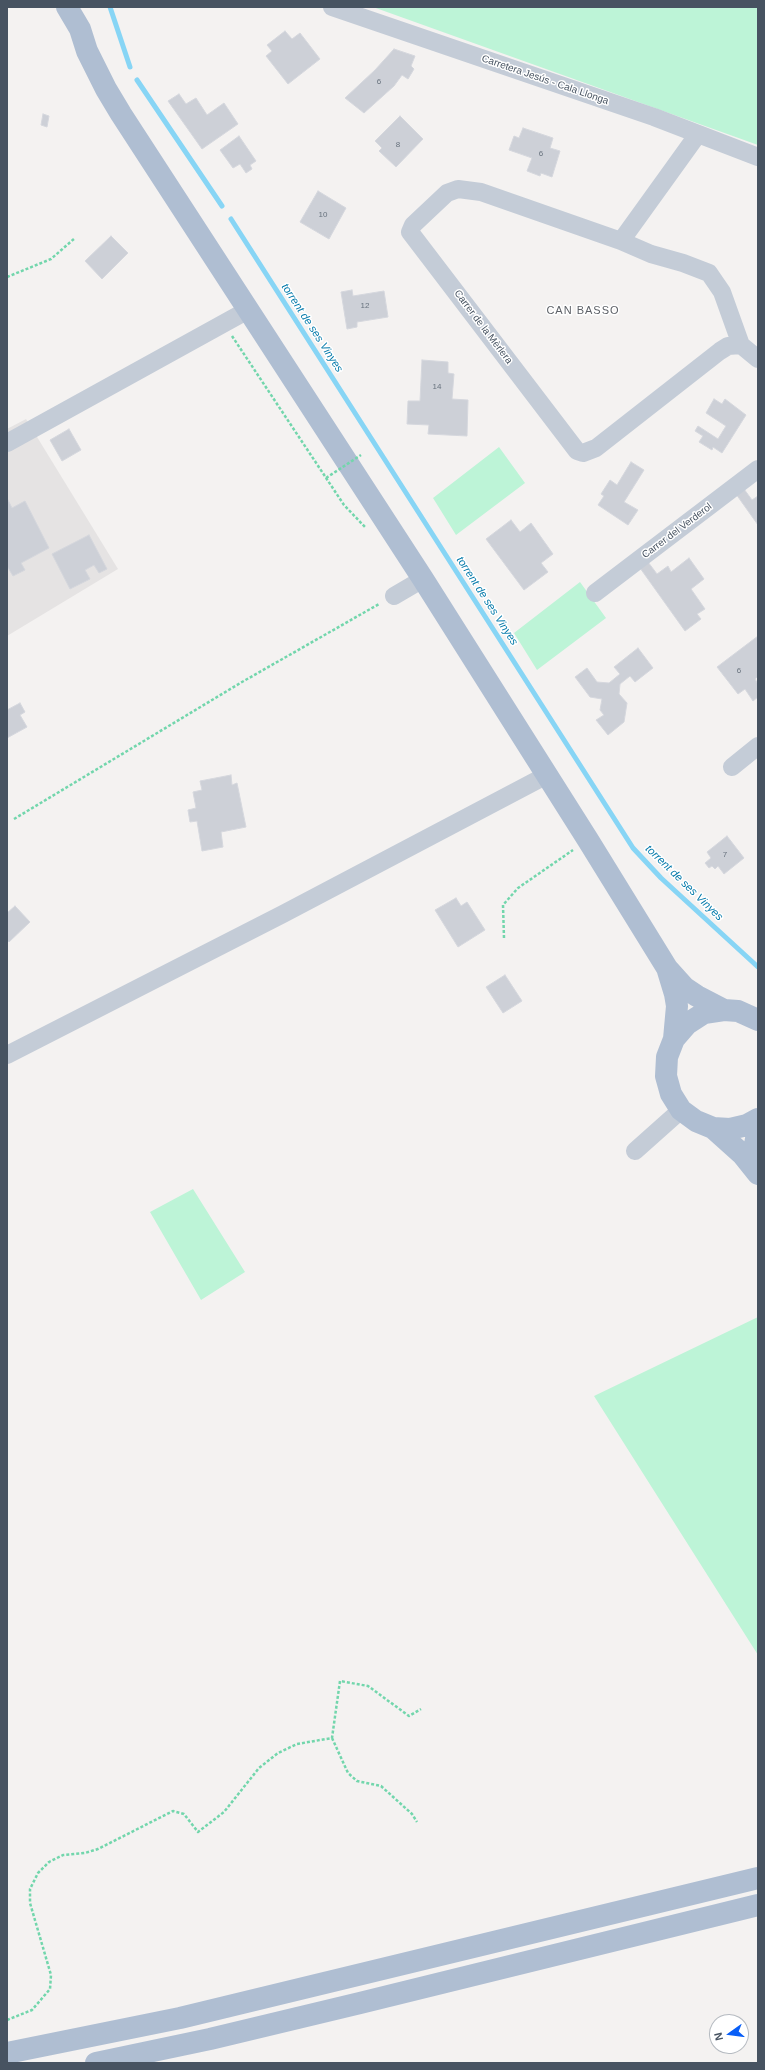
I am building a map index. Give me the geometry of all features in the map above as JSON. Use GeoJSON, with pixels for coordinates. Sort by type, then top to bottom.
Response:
{"type":"FeatureCollection","features":[{"type":"Feature","properties":{"kind":"main road"},"geometry":{"type":"LineString","coordinates":[[67,7],[80,29],[87,52],[120,114],[423,579],[667,968],[685,988],[724,1010]]}},
{"type":"Feature","properties":{"kind":"main road"},"geometry":{"type":"LineString","coordinates":[[80,29],[83,7]]}},
{"type":"Feature","properties":{"kind":"main road"},"geometry":{"type":"LineString","coordinates":[[667,968],[677,1006],[674,1039],[667,1057],[666,1076],[670,1094],[681,1110],[696,1121],[713,1128],[730,1129],[747,1125],[758,1119]]}},
{"type":"Feature","properties":{"kind":"main road"},"geometry":{"type":"LineString","coordinates":[[674,1039],[686,1024],[704,1014],[724,1010],[738,1011],[756,1016]]}},
{"type":"Feature","properties":{"kind":"main road"},"geometry":{"type":"LineString","coordinates":[[713,1128],[742,1154],[757,1172]]}},
{"type":"Feature","properties":{"kind":"main road"},"geometry":{"type":"LineString","coordinates":[[757,1172],[754,1150],[758,1128]]}},
{"type":"Feature","properties":{"kind":"main road"},"geometry":{"type":"LineString","coordinates":[[7,2053],[254,2000],[758,1878]]}},
{"type":"Feature","properties":{"kind":"main road"},"geometry":{"type":"LineString","coordinates":[[96,2063],[353,2005],[758,1904]]}},
{"type":"Feature","properties":{"kind":"street","name":"Carretera Jesús - Cala Llonga"},"geometry":{"type":"LineString","coordinates":[[332,7],[698,134],[758,157]]}},
{"type":"Feature","properties":{"kind":"street"},"geometry":{"type":"LineString","coordinates":[[621,241],[698,134]]}},
{"type":"Feature","properties":{"kind":"street","name":"Carrer de la Mèrlera"},"geometry":{"type":"LineString","coordinates":[[458,189],[481,192],[621,241],[651,254],[683,263],[709,273],[722,292],[741,346],[728,346],[720,351],[596,448],[583,453],[577,451],[410,232],[412,225],[447,193],[458,189]]}},
{"type":"Feature","properties":{"kind":"street"},"geometry":{"type":"LineString","coordinates":[[7,443],[248,310]]}},
{"type":"Feature","properties":{"kind":"street"},"geometry":{"type":"LineString","coordinates":[[741,346],[758,359]]}},
{"type":"Feature","properties":{"kind":"street","name":"Carrer del Verderol"},"geometry":{"type":"LineString","coordinates":[[595,593],[758,469]]}},
{"type":"Feature","properties":{"kind":"street"},"geometry":{"type":"LineString","coordinates":[[394,596],[423,579]]}},
{"type":"Feature","properties":{"kind":"street"},"geometry":{"type":"LineString","coordinates":[[732,767],[758,746]]}},
{"type":"Feature","properties":{"kind":"street"},"geometry":{"type":"LineString","coordinates":[[7,1055],[283,914],[547,775]]}},
{"type":"Feature","properties":{"kind":"street"},"geometry":{"type":"LineString","coordinates":[[635,1151],[681,1110]]}},
{"type":"Feature","properties":{"kind":"path"},"geometry":{"type":"LineString","coordinates":[[7,277],[52,259],[75,238]]}},
{"type":"Feature","properties":{"kind":"path"},"geometry":{"type":"LineString","coordinates":[[231,334],[344,505]]}},
{"type":"Feature","properties":{"kind":"path"},"geometry":{"type":"LineString","coordinates":[[326,478],[361,455]]}},
{"type":"Feature","properties":{"kind":"path"},"geometry":{"type":"LineString","coordinates":[[14,819],[242,682],[356,616],[394,596]]}},
{"type":"Feature","properties":{"kind":"path"},"geometry":{"type":"LineString","coordinates":[[504,938],[503,905],[518,888],[588,840]]}},
{"type":"Feature","properties":{"kind":"path"},"geometry":{"type":"LineString","coordinates":[[418,1822],[412,1814],[381,1786],[357,1781],[348,1773],[332,1738],[340,1681],[368,1686],[410,1716],[421,1709]]}},
{"type":"Feature","properties":{"kind":"path"},"geometry":{"type":"LineString","coordinates":[[7,2020],[32,2010],[50,1989],[51,1975],[30,1903],[30,1889],[38,1874],[49,1862],[63,1855],[85,1853],[98,1849],[173,1811],[184,1814],[198,1832],[224,1812],[260,1768],[278,1753],[297,1744],[332,1738]]}},
{"type":"Feature","properties":{"kind":"shaded area"},"geometry":{"type":"Polygon","coordinates":[[[26,419],[118,569],[7,636],[7,429],[26,419]]]}},
{"type":"Feature","properties":{"kind":"green space"},"geometry":{"type":"Polygon","coordinates":[[[373,7],[758,7],[758,145],[373,7]]]}},
{"type":"Feature","properties":{"kind":"green space"},"geometry":{"type":"Polygon","coordinates":[[[499,447],[525,483],[456,535],[433,498],[499,447]]]}},
{"type":"Feature","properties":{"kind":"green space"},"geometry":{"type":"Polygon","coordinates":[[[580,582],[606,618],[537,670],[514,633],[580,582]]]}},
{"type":"Feature","properties":{"kind":"green space"},"geometry":{"type":"Polygon","coordinates":[[[193,1189],[245,1272],[201,1300],[150,1212],[193,1189]]]}},
{"type":"Feature","properties":{"kind":"green space"},"geometry":{"type":"Polygon","coordinates":[[[758,1317],[758,1655],[594,1396],[758,1317]]]}},
{"type":"Feature","properties":{"kind":"building"},"geometry":{"type":"Polygon","coordinates":[[[285,31],[292,39],[300,33],[320,59],[288,84],[266,56],[272,51],[267,45],[285,31]]]}},
{"type":"Feature","properties":{"kind":"building"},"geometry":{"type":"Polygon","coordinates":[[[394,49],[415,56],[411,66],[414,69],[408,79],[402,75],[394,86],[364,113],[345,98],[375,70],[394,49]]]}},
{"type":"Feature","properties":{"kind":"building"},"geometry":{"type":"Polygon","coordinates":[[[179,94],[186,104],[196,98],[207,115],[224,103],[238,124],[202,149],[168,101],[179,94]]]}},
{"type":"Feature","properties":{"kind":"building"},"geometry":{"type":"Polygon","coordinates":[[[43,114],[49,116],[47,127],[41,125],[43,114]]]}},
{"type":"Feature","properties":{"kind":"building"},"geometry":{"type":"Polygon","coordinates":[[[400,116],[423,139],[396,167],[379,151],[382,148],[375,141],[400,116]]]}},
{"type":"Feature","properties":{"kind":"building"},"geometry":{"type":"Polygon","coordinates":[[[523,128],[553,138],[550,148],[560,151],[552,177],[541,173],[540,176],[527,171],[532,158],[509,150],[514,136],[519,138],[523,128]]]}},
{"type":"Feature","properties":{"kind":"building"},"geometry":{"type":"Polygon","coordinates":[[[239,136],[256,161],[250,165],[252,169],[246,173],[240,164],[233,168],[220,150],[239,136]]]}},
{"type":"Feature","properties":{"kind":"building"},"geometry":{"type":"Polygon","coordinates":[[[318,191],[346,208],[329,239],[300,222],[318,191]]]}},
{"type":"Feature","properties":{"kind":"building"},"geometry":{"type":"Polygon","coordinates":[[[111,236],[128,253],[102,279],[85,261],[111,236]]]}},
{"type":"Feature","properties":{"kind":"building"},"geometry":{"type":"Polygon","coordinates":[[[352,290],[353,296],[384,291],[388,317],[357,322],[357,327],[347,329],[341,292],[352,290]]]}},
{"type":"Feature","properties":{"kind":"building"},"geometry":{"type":"Polygon","coordinates":[[[422,360],[448,362],[448,373],[454,374],[452,399],[468,400],[467,436],[428,434],[429,425],[407,424],[408,401],[420,401],[422,360]]]}},
{"type":"Feature","properties":{"kind":"building"},"geometry":{"type":"Polygon","coordinates":[[[714,399],[722,404],[725,399],[746,415],[722,453],[713,447],[712,450],[699,442],[703,436],[695,431],[698,426],[718,439],[726,426],[706,413],[714,399]]]}},
{"type":"Feature","properties":{"kind":"building"},"geometry":{"type":"Polygon","coordinates":[[[69,429],[81,450],[62,461],[50,440],[69,429]]]}},
{"type":"Feature","properties":{"kind":"building"},"geometry":{"type":"Polygon","coordinates":[[[631,462],[644,470],[624,502],[638,510],[628,525],[598,505],[604,496],[601,494],[610,480],[617,485],[631,462]]]}},
{"type":"Feature","properties":{"kind":"building"},"geometry":{"type":"Polygon","coordinates":[[[744,489],[752,500],[758,496],[758,525],[736,494],[744,489]]]}},
{"type":"Feature","properties":{"kind":"building"},"geometry":{"type":"Polygon","coordinates":[[[7,498],[12,508],[25,501],[49,548],[21,563],[25,570],[13,576],[7,566],[7,498]]]}},
{"type":"Feature","properties":{"kind":"building"},"geometry":{"type":"Polygon","coordinates":[[[511,520],[520,532],[531,523],[553,554],[541,563],[548,572],[524,590],[486,539],[511,520]]]}},
{"type":"Feature","properties":{"kind":"building"},"geometry":{"type":"Polygon","coordinates":[[[89,535],[107,569],[99,573],[94,565],[85,570],[90,579],[70,589],[52,554],[89,535]]]}},
{"type":"Feature","properties":{"kind":"building"},"geometry":{"type":"Polygon","coordinates":[[[689,558],[704,579],[691,589],[705,609],[697,614],[701,619],[685,631],[640,568],[648,562],[657,574],[668,566],[671,572],[689,558]]]}},
{"type":"Feature","properties":{"kind":"building"},"geometry":{"type":"Polygon","coordinates":[[[758,636],[758,676],[755,679],[758,684],[758,697],[753,701],[745,689],[738,694],[717,667],[758,636]]]}},
{"type":"Feature","properties":{"kind":"building"},"geometry":{"type":"Polygon","coordinates":[[[638,648],[653,668],[635,682],[630,676],[620,684],[619,694],[627,703],[624,722],[608,735],[596,720],[604,715],[600,710],[602,699],[590,697],[575,677],[587,668],[597,682],[609,683],[620,674],[614,667],[638,648]]]}},
{"type":"Feature","properties":{"kind":"building"},"geometry":{"type":"Polygon","coordinates":[[[20,703],[25,712],[20,715],[27,727],[7,738],[7,710],[20,703]]]}},
{"type":"Feature","properties":{"kind":"building"},"geometry":{"type":"Polygon","coordinates":[[[231,775],[232,785],[237,783],[246,827],[221,832],[223,847],[202,851],[197,821],[190,822],[188,810],[196,808],[193,792],[202,790],[200,781],[231,775]]]}},
{"type":"Feature","properties":{"kind":"building"},"geometry":{"type":"Polygon","coordinates":[[[727,836],[744,858],[724,874],[718,866],[715,869],[712,866],[709,868],[705,863],[711,858],[707,852],[727,836]]]}},
{"type":"Feature","properties":{"kind":"building"},"geometry":{"type":"Polygon","coordinates":[[[456,898],[461,906],[467,902],[485,930],[458,947],[435,910],[456,898]]]}},
{"type":"Feature","properties":{"kind":"building"},"geometry":{"type":"Polygon","coordinates":[[[15,906],[30,922],[9,942],[7,940],[7,913],[15,906]]]}},
{"type":"Feature","properties":{"kind":"building"},"geometry":{"type":"Polygon","coordinates":[[[505,975],[522,1001],[503,1013],[486,987],[505,975]]]}},
{"type":"Feature","properties":{"kind":"waterway","name":"torrent de ses Vinyes"},"geometry":{"type":"LineString","coordinates":[[110,7],[130,67]]}},
{"type":"Feature","properties":{"kind":"waterway","name":"torrent de ses Vinyes"},"geometry":{"type":"LineString","coordinates":[[137,80],[222,206]]}},
{"type":"Feature","properties":{"kind":"waterway","name":"torrent de ses Vinyes"},"geometry":{"type":"LineString","coordinates":[[231,219],[633,848],[661,878],[758,967]]}},
{"type":"Feature","properties":{"kind":"district","name":"CAN BASSO"},"geometry":{"type":"Point","coordinates":[583,311]}}]}
